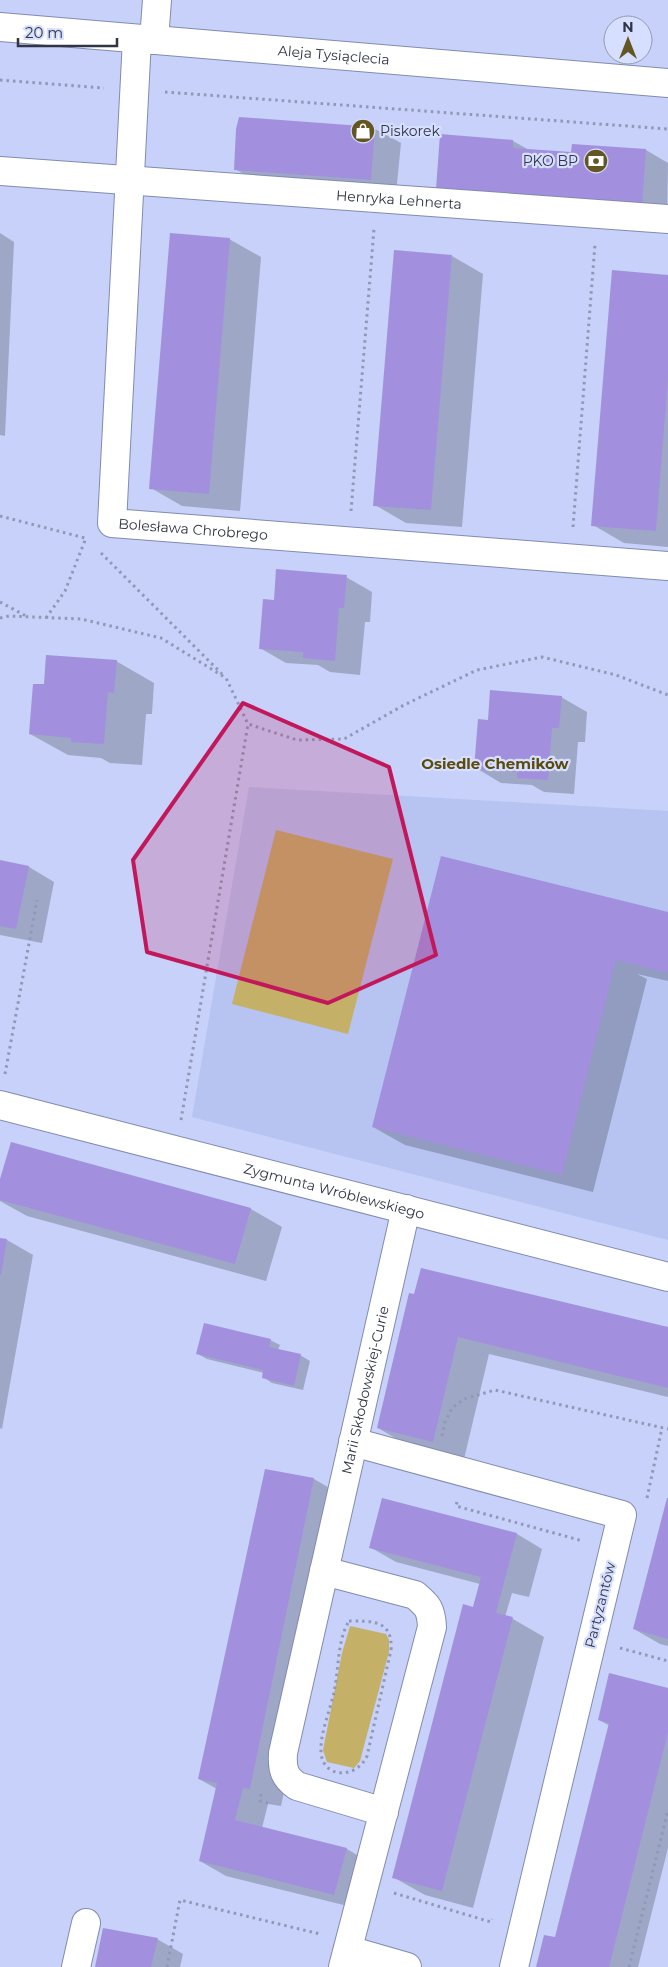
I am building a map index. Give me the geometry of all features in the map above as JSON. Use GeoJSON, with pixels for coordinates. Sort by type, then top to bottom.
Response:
{"type":"FeatureCollection","features":[{"type":"Feature","properties":{"kind":"street","name":"Bolesława Chrobrego"},"geometry":{"type":"LineString","coordinates":[[157,0],[145,39],[134,90],[112,523],[668,566]]}},
{"type":"Feature","properties":{"kind":"street","name":"Aleja Tysiąclecia"},"geometry":{"type":"LineString","coordinates":[[0,28],[668,83]]}},
{"type":"Feature","properties":{"kind":"street","name":"Henryka Lehnerta"},"geometry":{"type":"LineString","coordinates":[[0,171],[668,219]]}},
{"type":"Feature","properties":{"kind":"street","name":"Zygmunta Wróblewskiego"},"geometry":{"type":"LineString","coordinates":[[2,1092],[176,1150],[668,1277]]}},
{"type":"Feature","properties":{"kind":"street","name":"Marii Skłodowskiej-Curie"},"geometry":{"type":"LineString","coordinates":[[384,1812],[297,1786],[288,1779],[282,1768],[283,1753],[406,1209]]}},
{"type":"Feature","properties":{"kind":"street","name":"Partyzantów"},"geometry":{"type":"LineString","coordinates":[[353,1442],[622,1515],[514,1967]]}},
{"type":"Feature","properties":{"kind":"street"},"geometry":{"type":"LineString","coordinates":[[324,1571],[415,1595],[427,1605],[431,1614],[432,1627],[345,1959],[407,1967]]}},
{"type":"Feature","properties":{"kind":"street"},"geometry":{"type":"LineString","coordinates":[[76,1967],[86,1923]]}},
{"type":"Feature","properties":{"kind":"path"},"geometry":{"type":"LineString","coordinates":[[0,80],[668,129]]}},
{"type":"Feature","properties":{"kind":"path"},"geometry":{"type":"LineString","coordinates":[[349,541],[376,198]]}},
{"type":"Feature","properties":{"kind":"path"},"geometry":{"type":"LineString","coordinates":[[570,558],[597,214]]}},
{"type":"Feature","properties":{"kind":"path"},"geometry":{"type":"LineString","coordinates":[[0,516],[85,538],[92,545]]}},
{"type":"Feature","properties":{"kind":"path"},"geometry":{"type":"LineString","coordinates":[[46,618],[65,591],[85,538],[112,523]]}},
{"type":"Feature","properties":{"kind":"path"},"geometry":{"type":"LineString","coordinates":[[99,552],[226,678],[248,724],[176,1150]]}},
{"type":"Feature","properties":{"kind":"path"},"geometry":{"type":"LineString","coordinates":[[0,602],[27,617]]}},
{"type":"Feature","properties":{"kind":"path"},"geometry":{"type":"LineString","coordinates":[[0,618],[9,616],[81,619],[161,638],[226,678]]}},
{"type":"Feature","properties":{"kind":"path"},"geometry":{"type":"LineString","coordinates":[[248,724],[297,740],[344,739],[404,704],[477,670],[542,657],[616,675],[668,695]]}},
{"type":"Feature","properties":{"kind":"path"},"geometry":{"type":"LineString","coordinates":[[2,1092],[37,900]]}},
{"type":"Feature","properties":{"kind":"path"},"geometry":{"type":"LineString","coordinates":[[440,1443],[445,1422],[452,1408],[464,1399],[495,1390],[668,1429]]}},
{"type":"Feature","properties":{"kind":"path"},"geometry":{"type":"LineString","coordinates":[[581,1550],[584,1540]]}},
{"type":"Feature","properties":{"kind":"path"},"geometry":{"type":"LineString","coordinates":[[349,1621],[374,1622],[382,1625],[389,1632],[392,1640],[367,1756],[363,1764],[356,1770],[348,1773],[339,1773],[330,1769],[324,1762],[321,1754],[321,1745],[334,1690],[343,1633],[349,1621]]}},
{"type":"Feature","properties":{"kind":"path"},"geometry":{"type":"LineString","coordinates":[[611,1646],[668,1661]]}},
{"type":"Feature","properties":{"kind":"path"},"geometry":{"type":"LineString","coordinates":[[262,1791],[260,1801],[277,1806]]}},
{"type":"Feature","properties":{"kind":"path"},"geometry":{"type":"LineString","coordinates":[[629,1967],[668,1810]]}},
{"type":"Feature","properties":{"kind":"path"},"geometry":{"type":"LineString","coordinates":[[365,1885],[491,1922],[493,1912]]}},
{"type":"Feature","properties":{"kind":"path"},"geometry":{"type":"LineString","coordinates":[[167,1967],[180,1900],[323,1935]]}},
{"type":"Feature","properties":{"kind":"highlighted area"},"geometry":{"type":"Polygon","coordinates":[[[243,703],[389,767],[436,955],[328,1003],[147,952],[133,860],[243,703]]]}},
{"type":"Feature","properties":{"kind":"shaded area"},"geometry":{"type":"Polygon","coordinates":[[[249,787],[668,811],[668,1240],[192,1117],[249,787]]]}},
{"type":"Feature","properties":{"kind":"shaded area"},"geometry":{"type":"Polygon","coordinates":[[[276,830],[393,859],[348,1034],[232,1004],[276,830]]]}},
{"type":"Feature","properties":{"kind":"shaded area"},"geometry":{"type":"Polygon","coordinates":[[[350,1626],[386,1634],[389,1640],[389,1652],[360,1761],[354,1768],[327,1762],[323,1750],[342,1653],[350,1626]]]}},
{"type":"Feature","properties":{"kind":"building"},"geometry":{"type":"Polygon","coordinates":[[[239,117],[375,127],[371,180],[234,170],[236,129],[239,117]]]}},
{"type":"Feature","properties":{"kind":"building"},"geometry":{"type":"Polygon","coordinates":[[[440,134],[513,140],[513,148],[571,152],[572,144],[646,149],[642,205],[436,189],[440,134]]]}},
{"type":"Feature","properties":{"kind":"building"},"geometry":{"type":"Polygon","coordinates":[[[170,233],[230,238],[209,494],[149,489],[170,233]]]}},
{"type":"Feature","properties":{"kind":"building"},"geometry":{"type":"Polygon","coordinates":[[[394,250],[452,255],[431,510],[373,506],[394,250]]]}},
{"type":"Feature","properties":{"kind":"building"},"geometry":{"type":"Polygon","coordinates":[[[612,270],[668,275],[668,378],[656,531],[591,526],[612,270]]]}},
{"type":"Feature","properties":{"kind":"building"},"geometry":{"type":"Polygon","coordinates":[[[276,569],[347,575],[344,608],[339,608],[335,661],[303,658],[303,652],[259,649],[263,599],[274,600],[276,569]]]}},
{"type":"Feature","properties":{"kind":"building"},"geometry":{"type":"Polygon","coordinates":[[[46,655],[117,660],[114,693],[108,692],[104,744],[71,742],[71,738],[29,734],[33,684],[44,684],[46,655]]]}},
{"type":"Feature","properties":{"kind":"building"},"geometry":{"type":"Polygon","coordinates":[[[490,690],[562,696],[559,728],[552,728],[548,780],[517,778],[517,772],[474,769],[478,719],[488,720],[490,690]]]}},
{"type":"Feature","properties":{"kind":"building"},"geometry":{"type":"Polygon","coordinates":[[[441,856],[668,912],[668,973],[616,960],[562,1175],[372,1127],[441,856]]]}},
{"type":"Feature","properties":{"kind":"building"},"geometry":{"type":"Polygon","coordinates":[[[0,860],[29,866],[16,929],[0,926],[0,860]]]}},
{"type":"Feature","properties":{"kind":"building"},"geometry":{"type":"Polygon","coordinates":[[[11,1142],[251,1208],[235,1264],[0,1200],[0,1179],[11,1142]]]}},
{"type":"Feature","properties":{"kind":"building"},"geometry":{"type":"Polygon","coordinates":[[[0,1238],[7,1239],[1,1275],[0,1275],[0,1238]]]}},
{"type":"Feature","properties":{"kind":"building"},"geometry":{"type":"Polygon","coordinates":[[[421,1268],[668,1327],[668,1388],[458,1337],[433,1442],[377,1428],[409,1293],[414,1294],[421,1268]]]}},
{"type":"Feature","properties":{"kind":"building"},"geometry":{"type":"Polygon","coordinates":[[[204,1323],[271,1339],[269,1347],[301,1354],[294,1386],[262,1378],[263,1370],[196,1354],[204,1323]]]}},
{"type":"Feature","properties":{"kind":"building"},"geometry":{"type":"Polygon","coordinates":[[[265,1469],[314,1478],[250,1789],[243,1788],[235,1820],[347,1848],[334,1895],[199,1861],[217,1783],[198,1779],[265,1469]]]}},
{"type":"Feature","properties":{"kind":"building"},"geometry":{"type":"Polygon","coordinates":[[[382,1498],[517,1533],[496,1613],[513,1617],[442,1891],[392,1878],[463,1604],[473,1607],[481,1577],[369,1548],[382,1498]]]}},
{"type":"Feature","properties":{"kind":"building"},"geometry":{"type":"Polygon","coordinates":[[[668,1498],[668,1639],[633,1629],[668,1498]]]}},
{"type":"Feature","properties":{"kind":"building"},"geometry":{"type":"Polygon","coordinates":[[[609,1673],[668,1688],[668,1732],[609,1967],[536,1967],[544,1935],[555,1937],[609,1723],[598,1720],[609,1673]]]}},
{"type":"Feature","properties":{"kind":"building"},"geometry":{"type":"Polygon","coordinates":[[[103,1928],[158,1938],[151,1967],[95,1967],[103,1928]]]}},
{"type":"Feature","properties":{"kind":"place","name":"Piskorek"},"geometry":{"type":"Point","coordinates":[363,131]}},
{"type":"Feature","properties":{"kind":"place","name":"PKO BP"},"geometry":{"type":"Point","coordinates":[596,161]}},
{"type":"Feature","properties":{"kind":"district","name":"Osiedle Chemików"},"geometry":{"type":"Point","coordinates":[495,764]}}]}
